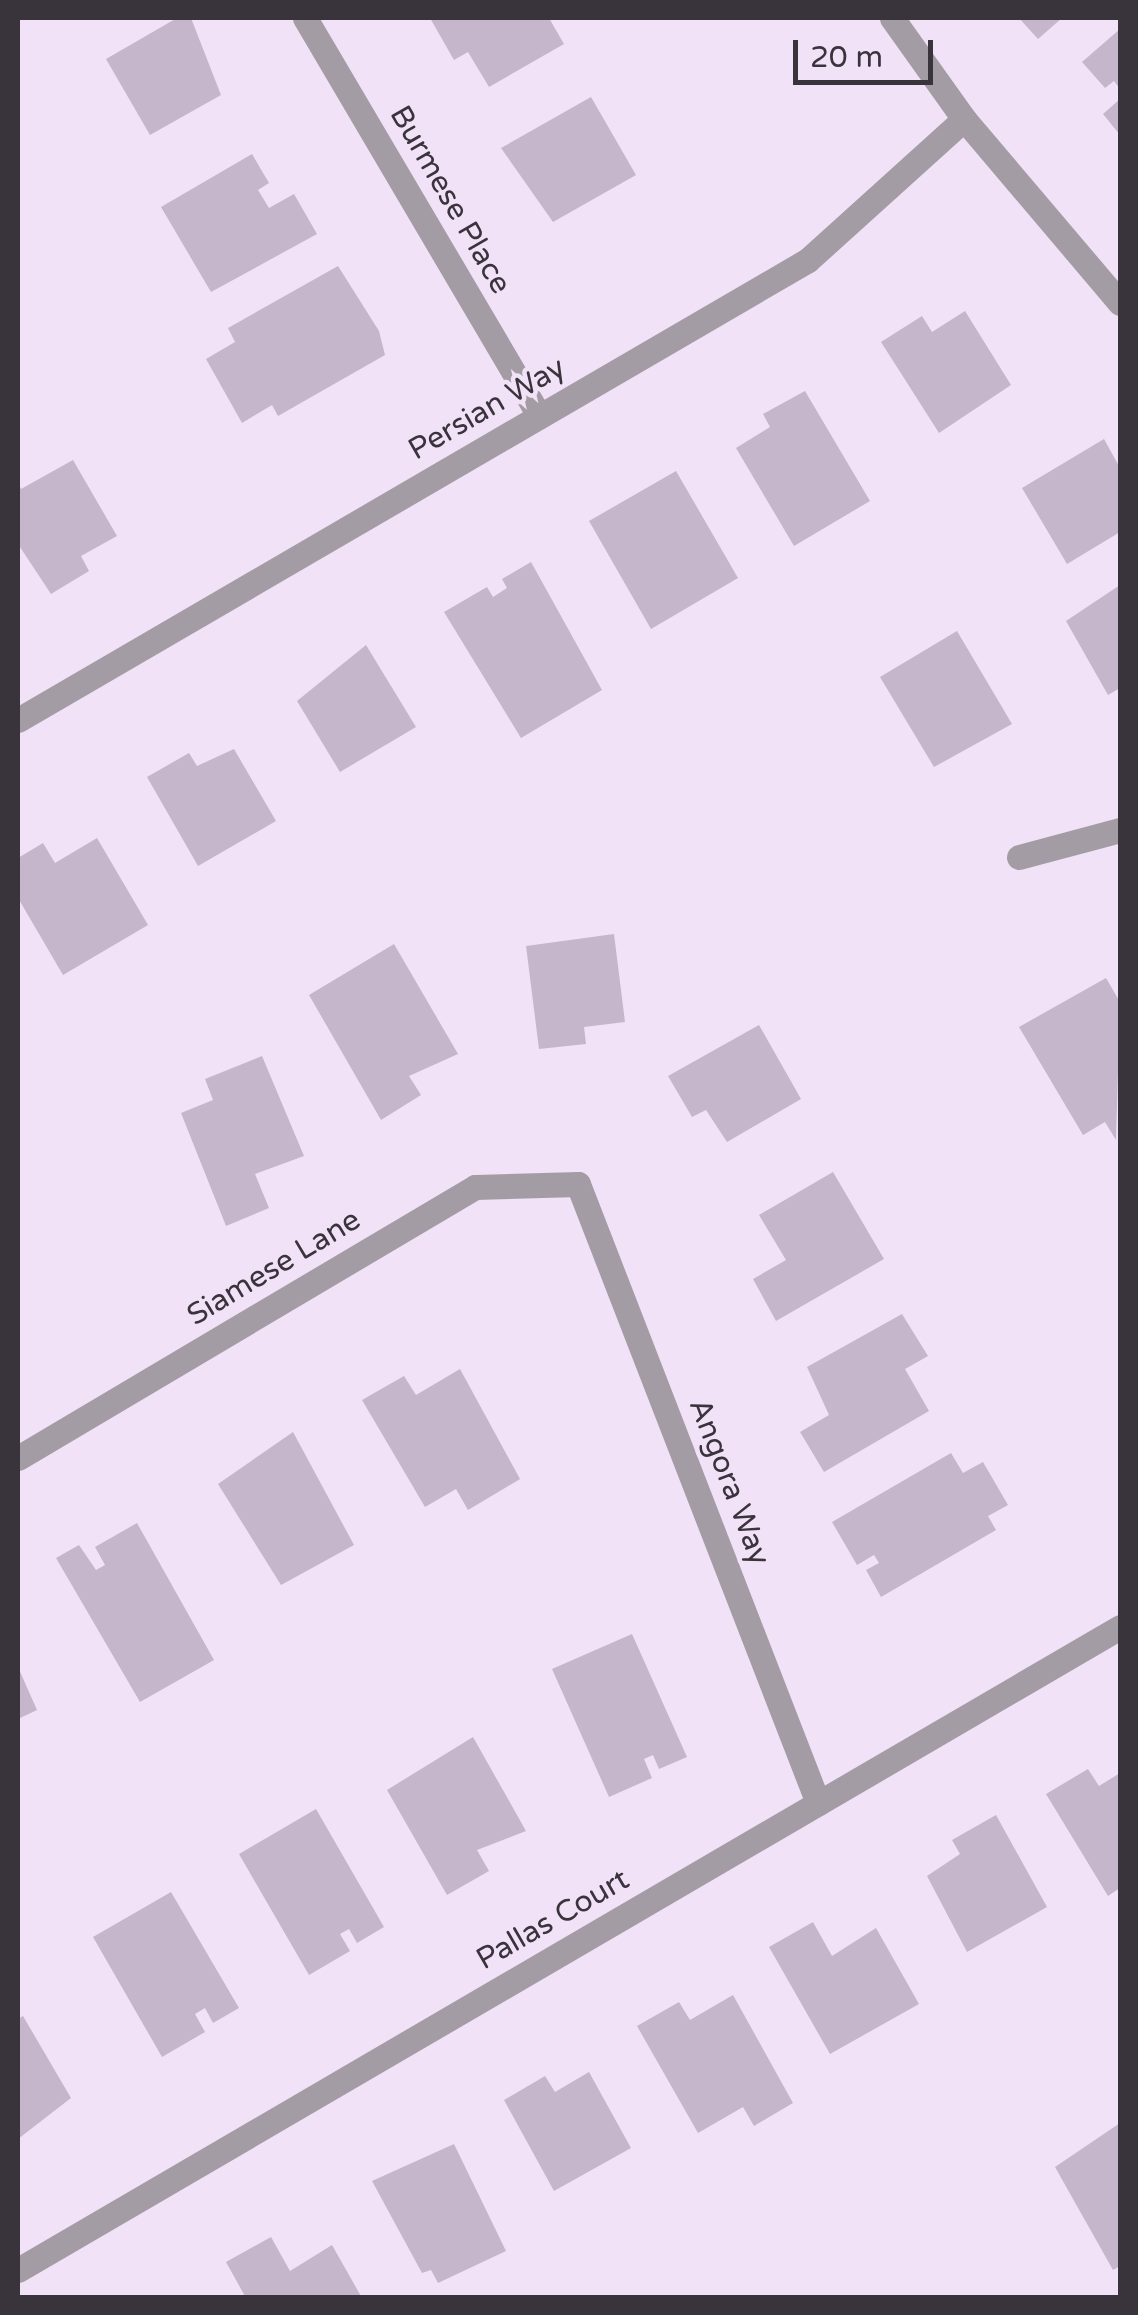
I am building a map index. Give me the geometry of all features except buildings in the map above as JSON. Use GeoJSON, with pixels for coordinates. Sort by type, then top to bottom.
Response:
{"type":"FeatureCollection","features":[{"type":"Feature","properties":{"kind":"street","name":"Burmese Place"},"geometry":{"type":"LineString","coordinates":[[305,18],[539,416]]}},
{"type":"Feature","properties":{"kind":"street"},"geometry":{"type":"LineString","coordinates":[[892,18],[964,120],[1120,302]]}},
{"type":"Feature","properties":{"kind":"street","name":"Persian Way"},"geometry":{"type":"LineString","coordinates":[[18,720],[808,260],[964,120]]}},
{"type":"Feature","properties":{"kind":"street"},"geometry":{"type":"LineString","coordinates":[[1019,857],[1120,830]]}},
{"type":"Feature","properties":{"kind":"street","name":"Siamese Lane"},"geometry":{"type":"LineString","coordinates":[[18,1458],[475,1187],[578,1184]]}},
{"type":"Feature","properties":{"kind":"street","name":"Angora Way"},"geometry":{"type":"LineString","coordinates":[[578,1184],[818,1803]]}},
{"type":"Feature","properties":{"kind":"street","name":"Pallas Court"},"geometry":{"type":"LineString","coordinates":[[18,2270],[1120,1627]]}}]}
